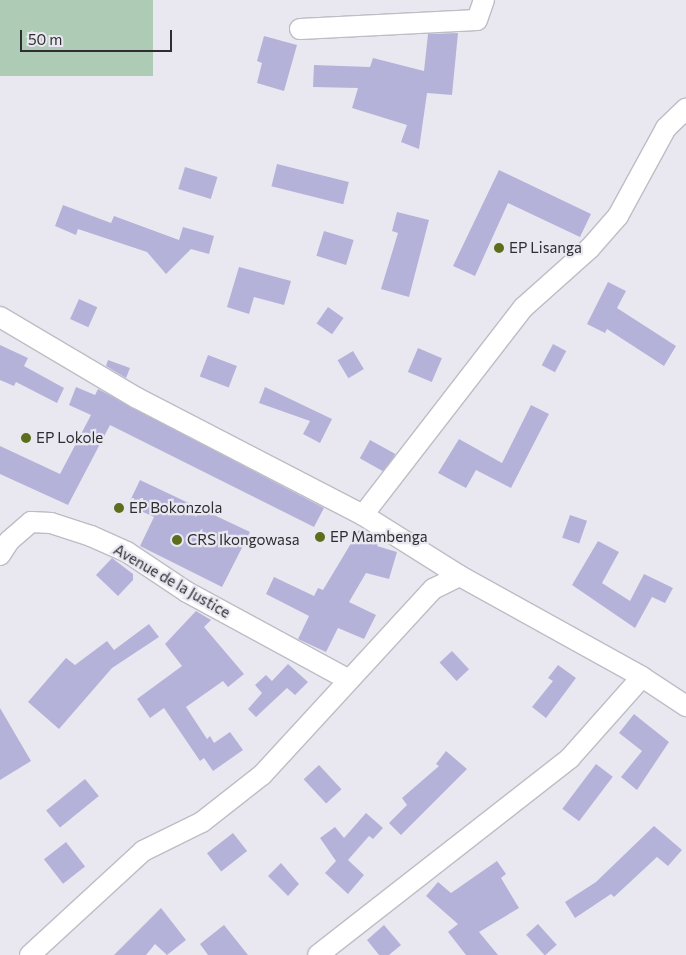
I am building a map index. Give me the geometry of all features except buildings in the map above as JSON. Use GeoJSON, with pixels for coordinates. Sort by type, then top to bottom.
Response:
{"type":"FeatureCollection","features":[{"type":"Feature","properties":{"kind":"street"},"geometry":{"type":"LineString","coordinates":[[300,29],[477,20],[484,0]]}},
{"type":"Feature","properties":{"kind":"street"},"geometry":{"type":"LineString","coordinates":[[363,516],[524,307],[590,248],[618,216],[666,128],[686,109]]}},
{"type":"Feature","properties":{"kind":"street"},"geometry":{"type":"LineString","coordinates":[[0,317],[137,398],[363,516],[460,576],[642,677],[686,705]]}},
{"type":"Feature","properties":{"kind":"street","name":"Avenue de la Justice"},"geometry":{"type":"LineString","coordinates":[[0,555],[8,541],[31,522],[50,523],[91,536],[127,552],[187,592],[347,679]]}},
{"type":"Feature","properties":{"kind":"street"},"geometry":{"type":"LineString","coordinates":[[433,589],[441,564]]}},
{"type":"Feature","properties":{"kind":"street"},"geometry":{"type":"LineString","coordinates":[[30,955],[143,852],[202,822],[262,775],[347,679],[433,589],[460,576]]}},
{"type":"Feature","properties":{"kind":"street"},"geometry":{"type":"LineString","coordinates":[[318,955],[570,758],[642,677]]}},
{"type":"Feature","properties":{"kind":"green space"},"geometry":{"type":"Polygon","coordinates":[[[0,0],[153,0],[153,76],[0,76],[0,0]]]}},
{"type":"Feature","properties":{"kind":"place","name":"EP Lisanga"},"geometry":{"type":"Point","coordinates":[499,248]}},
{"type":"Feature","properties":{"kind":"place","name":"EP Lokole"},"geometry":{"type":"Point","coordinates":[26,438]}},
{"type":"Feature","properties":{"kind":"place","name":"EP Bokonzola"},"geometry":{"type":"Point","coordinates":[119,508]}},
{"type":"Feature","properties":{"kind":"place","name":"EP Mambenga"},"geometry":{"type":"Point","coordinates":[320,537]}},
{"type":"Feature","properties":{"kind":"place","name":"CRS Ikongowasa"},"geometry":{"type":"Point","coordinates":[177,540]}}]}
